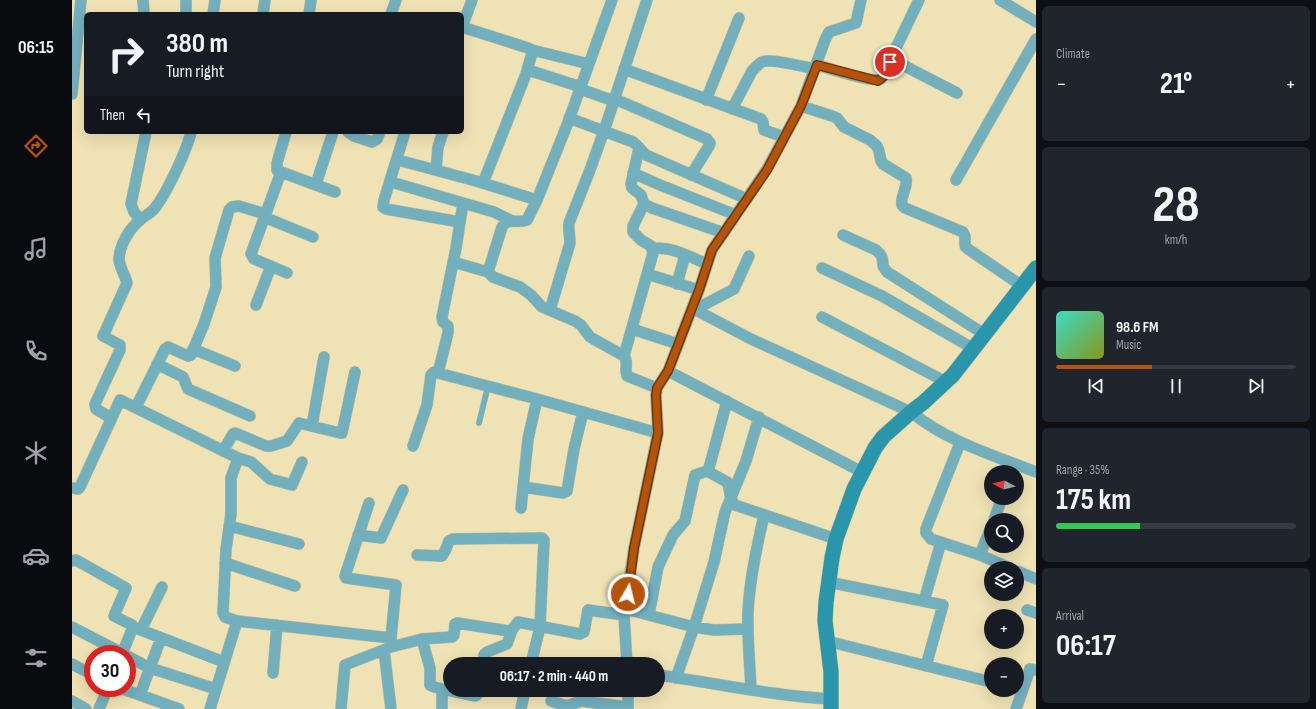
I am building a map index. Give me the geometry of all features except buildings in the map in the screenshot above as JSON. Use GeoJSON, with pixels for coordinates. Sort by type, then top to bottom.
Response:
{"type":"FeatureCollection","features":[{"type":"Feature","properties":{"kind":"street"},"geometry":{"type":"LineString","coordinates":[[72,94],[81,0]]}},
{"type":"Feature","properties":{"kind":"street"},"geometry":{"type":"LineString","coordinates":[[143,0],[144,12]]}},
{"type":"Feature","properties":{"kind":"street"},"geometry":{"type":"LineString","coordinates":[[186,0],[186,12]]}},
{"type":"Feature","properties":{"kind":"street"},"geometry":{"type":"LineString","coordinates":[[213,12],[215,0]]}},
{"type":"Feature","properties":{"kind":"street"},"geometry":{"type":"LineString","coordinates":[[264,12],[265,0]]}},
{"type":"Feature","properties":{"kind":"street"},"geometry":{"type":"LineString","coordinates":[[309,12],[311,0]]}},
{"type":"Feature","properties":{"kind":"street"},"geometry":{"type":"LineString","coordinates":[[393,12],[396,0]]}},
{"type":"Feature","properties":{"kind":"street"},"geometry":{"type":"LineString","coordinates":[[464,22],[472,0]]}},
{"type":"Feature","properties":{"kind":"street"},"geometry":{"type":"LineString","coordinates":[[391,182],[494,212],[512,221],[520,222],[527,220],[537,200],[569,118],[612,0]]}},
{"type":"Feature","properties":{"kind":"street"},"geometry":{"type":"LineString","coordinates":[[550,310],[570,243],[568,229],[569,224],[604,131],[647,0]]}},
{"type":"Feature","properties":{"kind":"street"},"geometry":{"type":"LineString","coordinates":[[628,657],[625,612],[634,548],[658,433],[657,388],[668,371],[694,308],[712,250],[767,170],[801,106],[829,32],[856,23],[861,0]]}},
{"type":"Feature","properties":{"kind":"street"},"geometry":{"type":"LineString","coordinates":[[732,108],[752,71],[762,62],[816,67],[878,81],[884,76],[919,0]]}},
{"type":"Feature","properties":{"kind":"street"},"geometry":{"type":"LineString","coordinates":[[1000,0],[1036,22]]}},
{"type":"Feature","properties":{"kind":"street"},"geometry":{"type":"LineString","coordinates":[[706,100],[739,18]]}},
{"type":"Feature","properties":{"kind":"street"},"geometry":{"type":"LineString","coordinates":[[464,28],[532,50],[589,64]]}},
{"type":"Feature","properties":{"kind":"street"},"geometry":{"type":"LineString","coordinates":[[956,180],[1036,38]]}},
{"type":"Feature","properties":{"kind":"street"},"geometry":{"type":"LineString","coordinates":[[483,183],[528,70],[532,57],[532,50]]}},
{"type":"Feature","properties":{"kind":"street"},"geometry":{"type":"LineString","coordinates":[[892,59],[957,93]]}},
{"type":"Feature","properties":{"kind":"street"},"geometry":{"type":"LineString","coordinates":[[624,69],[761,119],[764,130],[784,137]]}},
{"type":"Feature","properties":{"kind":"street"},"geometry":{"type":"LineString","coordinates":[[528,70],[614,100],[708,139],[710,143],[709,146],[691,175]]}},
{"type":"Feature","properties":{"kind":"street"},"geometry":{"type":"LineString","coordinates":[[801,106],[837,118],[844,127],[870,140],[877,146],[880,161],[906,178],[907,182],[902,198],[902,205],[905,208],[963,232],[966,236],[965,246],[968,249],[1022,286]]}},
{"type":"Feature","properties":{"kind":"street"},"geometry":{"type":"LineString","coordinates":[[569,118],[633,142],[646,155],[747,199]]}},
{"type":"Feature","properties":{"kind":"street"},"geometry":{"type":"LineString","coordinates":[[140,219],[134,212],[131,204],[146,134]]}},
{"type":"Feature","properties":{"kind":"street"},"geometry":{"type":"LineString","coordinates":[[111,418],[96,409],[95,404],[121,347],[104,338],[103,333],[127,283],[119,260],[122,246],[133,226],[140,219],[149,214],[159,202],[171,180],[190,134]]}},
{"type":"Feature","properties":{"kind":"street"},"geometry":{"type":"LineString","coordinates":[[285,134],[276,167],[277,170],[335,192]]}},
{"type":"Feature","properties":{"kind":"street"},"geometry":{"type":"LineString","coordinates":[[316,184],[332,134]]}},
{"type":"Feature","properties":{"kind":"street"},"geometry":{"type":"LineString","coordinates":[[351,134],[372,142],[377,139],[379,134]]}},
{"type":"Feature","properties":{"kind":"street"},"geometry":{"type":"LineString","coordinates":[[404,134],[398,160],[383,205],[384,208],[460,222]]}},
{"type":"Feature","properties":{"kind":"street"},"geometry":{"type":"LineString","coordinates":[[436,170],[438,147],[442,134]]}},
{"type":"Feature","properties":{"kind":"street"},"geometry":{"type":"LineString","coordinates":[[639,148],[631,184],[632,188],[641,195],[644,204],[724,233]]}},
{"type":"Feature","properties":{"kind":"street"},"geometry":{"type":"LineString","coordinates":[[398,160],[483,183],[537,200]]}},
{"type":"Feature","properties":{"kind":"street"},"geometry":{"type":"LineString","coordinates":[[281,172],[250,254],[254,259],[287,272]]}},
{"type":"Feature","properties":{"kind":"street"},"geometry":{"type":"LineString","coordinates":[[633,172],[660,185],[736,215]]}},
{"type":"Feature","properties":{"kind":"street"},"geometry":{"type":"LineString","coordinates":[[438,373],[448,333],[448,326],[442,320],[442,317],[463,203]]}},
{"type":"Feature","properties":{"kind":"street"},"geometry":{"type":"LineString","coordinates":[[644,204],[633,226],[632,232],[653,249],[666,248],[707,264]]}},
{"type":"Feature","properties":{"kind":"street"},"geometry":{"type":"LineString","coordinates":[[136,407],[166,347],[190,356],[204,324],[216,287],[215,258],[229,210],[232,207],[239,206],[313,236]]}},
{"type":"Feature","properties":{"kind":"street"},"geometry":{"type":"LineString","coordinates":[[488,272],[502,227],[504,224],[512,221]]}},
{"type":"Feature","properties":{"kind":"street"},"geometry":{"type":"LineString","coordinates":[[843,235],[876,250],[883,258],[882,266],[887,272],[984,334]]}},
{"type":"Feature","properties":{"kind":"street"},"geometry":{"type":"LineString","coordinates":[[624,356],[648,274],[653,249]]}},
{"type":"Feature","properties":{"kind":"street"},"geometry":{"type":"LineString","coordinates":[[677,284],[685,255]]}},
{"type":"Feature","properties":{"kind":"street"},"geometry":{"type":"LineString","coordinates":[[694,308],[734,289],[749,256]]}},
{"type":"Feature","properties":{"kind":"street"},"geometry":{"type":"LineString","coordinates":[[453,262],[488,272],[493,277],[520,287],[531,295],[539,305],[581,325],[590,337],[624,356],[627,362],[627,376],[657,388]]}},
{"type":"Feature","properties":{"kind":"street"},"geometry":{"type":"LineString","coordinates":[[256,305],[271,266]]}},
{"type":"Feature","properties":{"kind":"street"},"geometry":{"type":"LineString","coordinates":[[822,268],[882,296],[974,349]]}},
{"type":"Feature","properties":{"kind":"street"},"geometry":{"type":"LineString","coordinates":[[665,676],[813,698],[831,704],[831,672],[825,621],[828,582],[836,539],[854,489],[874,448],[883,437],[946,382],[974,349],[1036,268]]}},
{"type":"Feature","properties":{"kind":"street"},"geometry":{"type":"LineString","coordinates":[[648,274],[699,290]]}},
{"type":"Feature","properties":{"kind":"street"},"geometry":{"type":"LineString","coordinates":[[694,308],[751,339],[911,412],[925,423],[960,443],[1036,472]]}},
{"type":"Feature","properties":{"kind":"street"},"geometry":{"type":"LineString","coordinates":[[822,317],[946,382]]}},
{"type":"Feature","properties":{"kind":"street"},"geometry":{"type":"LineString","coordinates":[[632,329],[678,344]]}},
{"type":"Feature","properties":{"kind":"street"},"geometry":{"type":"LineString","coordinates":[[193,349],[236,366]]}},
{"type":"Feature","properties":{"kind":"street"},"geometry":{"type":"LineString","coordinates":[[312,426],[324,358]]}},
{"type":"Feature","properties":{"kind":"street"},"geometry":{"type":"LineString","coordinates":[[157,364],[183,377],[188,389],[250,416]]}},
{"type":"Feature","properties":{"kind":"street"},"geometry":{"type":"LineString","coordinates":[[668,371],[759,417],[862,472]]}},
{"type":"Feature","properties":{"kind":"street"},"geometry":{"type":"LineString","coordinates":[[223,451],[235,432],[268,446],[287,441],[299,423],[342,433],[355,372]]}},
{"type":"Feature","properties":{"kind":"street"},"geometry":{"type":"LineString","coordinates":[[413,446],[427,405],[431,375],[434,372],[537,398],[658,433]]}},
{"type":"Feature","properties":{"kind":"street"},"geometry":{"type":"LineString","coordinates":[[521,508],[528,439],[537,398]]}},
{"type":"Feature","properties":{"kind":"street"},"geometry":{"type":"LineString","coordinates":[[72,488],[78,489],[80,487],[119,400],[136,407],[223,451],[251,462],[268,477],[292,485],[302,462]]}},
{"type":"Feature","properties":{"kind":"street"},"geometry":{"type":"LineString","coordinates":[[707,471],[727,401]]}},
{"type":"Feature","properties":{"kind":"street"},"geometry":{"type":"LineString","coordinates":[[523,486],[563,493],[567,491],[574,449],[583,412]]}},
{"type":"Feature","properties":{"kind":"street"},"geometry":{"type":"LineString","coordinates":[[676,678],[694,627],[714,562],[725,512],[746,461],[759,417]]}},
{"type":"Feature","properties":{"kind":"street"},"geometry":{"type":"LineString","coordinates":[[960,443],[926,529],[928,536],[994,561]]}},
{"type":"Feature","properties":{"kind":"street"},"geometry":{"type":"LineString","coordinates":[[238,458],[231,478],[231,514],[226,545],[223,616],[237,621],[277,626],[388,645]]}},
{"type":"Feature","properties":{"kind":"street"},"geometry":{"type":"LineString","coordinates":[[649,615],[658,567],[673,535],[685,521],[696,473],[707,471],[727,482],[729,485],[731,500],[735,505],[836,539]]}},
{"type":"Feature","properties":{"kind":"street"},"geometry":{"type":"LineString","coordinates":[[358,535],[381,538],[403,490]]}},
{"type":"Feature","properties":{"kind":"street"},"geometry":{"type":"LineString","coordinates":[[369,503],[345,577],[396,585],[388,645],[391,709]]}},
{"type":"Feature","properties":{"kind":"street"},"geometry":{"type":"LineString","coordinates":[[751,690],[748,630],[749,596],[764,515]]}},
{"type":"Feature","properties":{"kind":"street"},"geometry":{"type":"LineString","coordinates":[[229,526],[299,544]]}},
{"type":"Feature","properties":{"kind":"street"},"geometry":{"type":"LineString","coordinates":[[417,555],[442,556],[449,541],[453,539],[543,539],[540,627],[534,657]]}},
{"type":"Feature","properties":{"kind":"street"},"geometry":{"type":"LineString","coordinates":[[924,601],[941,542]]}},
{"type":"Feature","properties":{"kind":"street"},"geometry":{"type":"LineString","coordinates":[[980,555],[984,545]]}},
{"type":"Feature","properties":{"kind":"street"},"geometry":{"type":"LineString","coordinates":[[72,561],[76,560],[124,586],[125,590],[114,616],[137,629],[224,662]]}},
{"type":"Feature","properties":{"kind":"street"},"geometry":{"type":"LineString","coordinates":[[225,563],[295,586]]}},
{"type":"Feature","properties":{"kind":"street"},"geometry":{"type":"LineString","coordinates":[[1024,574],[1036,579]]}},
{"type":"Feature","properties":{"kind":"street"},"geometry":{"type":"LineString","coordinates":[[828,582],[944,606],[926,666]]}},
{"type":"Feature","properties":{"kind":"street"},"geometry":{"type":"LineString","coordinates":[[129,645],[162,587]]}},
{"type":"Feature","properties":{"kind":"street"},"geometry":{"type":"LineString","coordinates":[[484,657],[485,653],[508,644],[512,630],[518,622],[580,634],[584,632],[588,610],[649,615],[694,627],[714,630],[748,630]]}},
{"type":"Feature","properties":{"kind":"street"},"geometry":{"type":"LineString","coordinates":[[210,709],[237,621]]}},
{"type":"Feature","properties":{"kind":"street"},"geometry":{"type":"LineString","coordinates":[[341,709],[345,665],[388,645],[422,639],[452,637],[454,635],[454,625],[456,623],[509,631],[512,630]]}},
{"type":"Feature","properties":{"kind":"street"},"geometry":{"type":"LineString","coordinates":[[273,673],[277,626]]}},
{"type":"Feature","properties":{"kind":"street"},"geometry":{"type":"LineString","coordinates":[[72,627],[107,645]]}},
{"type":"Feature","properties":{"kind":"street"},"geometry":{"type":"LineString","coordinates":[[140,695],[161,638]]}},
{"type":"Feature","properties":{"kind":"street"},"geometry":{"type":"LineString","coordinates":[[422,639],[430,668],[430,685],[442,689],[442,709]]}},
{"type":"Feature","properties":{"kind":"street"},"geometry":{"type":"LineString","coordinates":[[827,641],[984,680]]}},
{"type":"Feature","properties":{"kind":"street"},"geometry":{"type":"LineString","coordinates":[[136,660],[150,668],[216,689]]}},
{"type":"Feature","properties":{"kind":"street"},"geometry":{"type":"LineString","coordinates":[[72,664],[84,670]]}},
{"type":"Feature","properties":{"kind":"street"},"geometry":{"type":"LineString","coordinates":[[1016,709],[1030,669],[1036,670]]}},
{"type":"Feature","properties":{"kind":"street"},"geometry":{"type":"LineString","coordinates":[[136,694],[179,709]]}},
{"type":"Feature","properties":{"kind":"street"},"geometry":{"type":"LineString","coordinates":[[99,709],[104,697]]}},
{"type":"Feature","properties":{"kind":"street"},"geometry":{"type":"LineString","coordinates":[[521,709],[524,697]]}},
{"type":"Feature","properties":{"kind":"street"},"geometry":{"type":"LineString","coordinates":[[550,702],[567,706],[581,701],[628,708],[628,697]]}},
{"type":"Feature","properties":{"kind":"street"},"geometry":{"type":"LineString","coordinates":[[72,702],[86,709]]}},
{"type":"Feature","properties":{"kind":"lane"},"geometry":{"type":"LineString","coordinates":[[479,422],[488,386]]}},
{"type":"Feature","properties":{"kind":"route"},"geometry":{"type":"LineString","coordinates":[[628,594],[634,548],[658,433],[657,388],[668,371],[699,290],[712,250],[767,170],[801,106],[817,65],[878,81],[884,76],[890,62]]}}]}
